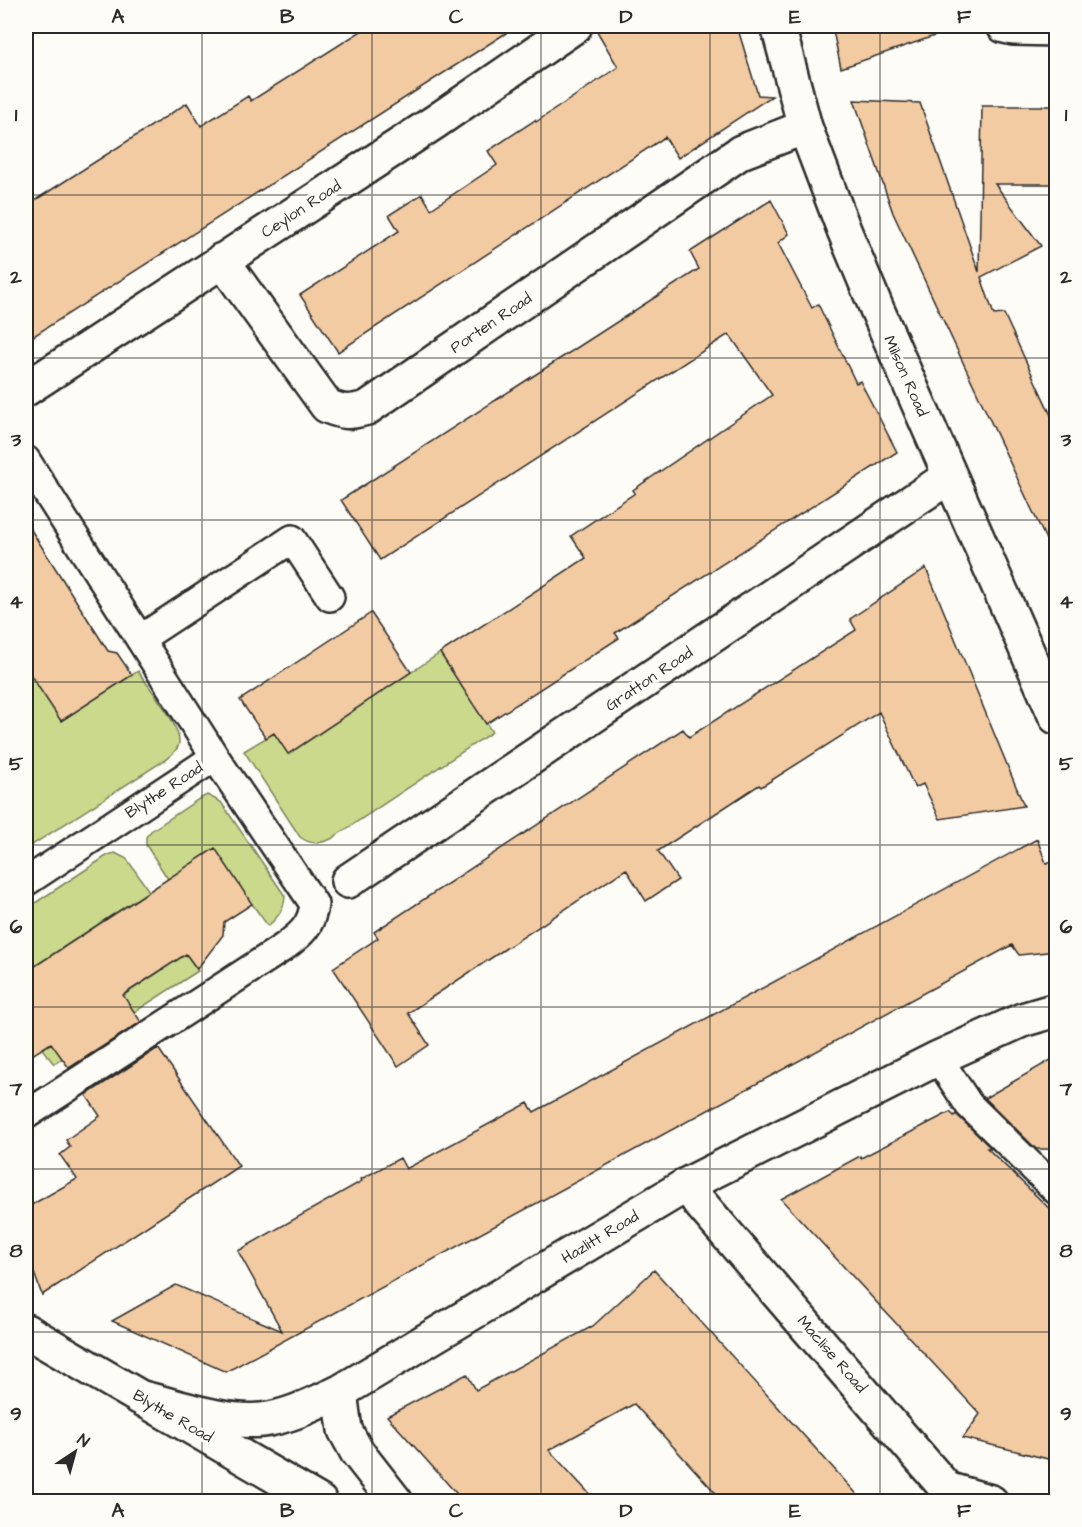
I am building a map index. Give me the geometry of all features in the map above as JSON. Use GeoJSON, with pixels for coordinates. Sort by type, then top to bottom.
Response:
{"type":"FeatureCollection","features":[{"type":"Feature","properties":{"kind":"street","name":"Ceylon Road"},"geometry":{"type":"LineString","coordinates":[[26,389],[435,122],[575,26]]}},
{"type":"Feature","properties":{"kind":"street","name":"Milson Road"},"geometry":{"type":"LineString","coordinates":[[778,26],[805,128],[876,307],[1056,717]]}},
{"type":"Feature","properties":{"kind":"street"},"geometry":{"type":"LineString","coordinates":[[1004,26],[1056,29]]}},
{"type":"Feature","properties":{"kind":"street","name":"Porten Road"},"geometry":{"type":"LineString","coordinates":[[222,260],[327,406],[342,413],[356,411],[367,408],[741,152],[805,128]]}},
{"type":"Feature","properties":{"kind":"street","name":"Gratton Road"},"geometry":{"type":"LineString","coordinates":[[348,881],[950,476]]}},
{"type":"Feature","properties":{"kind":"street","name":"Hazlitt Road"},"geometry":{"type":"LineString","coordinates":[[139,1397],[229,1419],[262,1420],[296,1411],[340,1392],[688,1184],[938,1058],[1022,1020],[1056,1010]]}},
{"type":"Feature","properties":{"kind":"street","name":"Maclise Road"},"geometry":{"type":"LineString","coordinates":[[688,1184],[699,1202],[954,1496],[991,1502]]}},
{"type":"Feature","properties":{"kind":"street","name":"Blythe Road"},"geometry":{"type":"LineString","coordinates":[[26,1331],[320,1502]]}},
{"type":"Feature","properties":{"kind":"street"},"geometry":{"type":"LineString","coordinates":[[340,1392],[345,1430],[357,1452],[396,1502]]}},
{"type":"Feature","properties":{"kind":"lane"},"geometry":{"type":"LineString","coordinates":[[26,460],[215,757]]}},
{"type":"Feature","properties":{"kind":"lane"},"geometry":{"type":"LineString","coordinates":[[140,639],[292,539],[330,597]]}},
{"type":"Feature","properties":{"kind":"lane","name":"Blythe Road"},"geometry":{"type":"LineString","coordinates":[[26,882],[215,757],[314,904],[313,914],[305,931],[284,947],[26,1115]]}},
{"type":"Feature","properties":{"kind":"lane"},"geometry":{"type":"LineString","coordinates":[[938,1058],[969,1105],[1056,1190]]}},
{"type":"Feature","properties":{"kind":"green space"},"geometry":{"type":"Polygon","coordinates":[[[440,653],[492,732],[331,839],[315,843],[300,837],[244,751],[274,733],[289,754],[440,653]]]}},
{"type":"Feature","properties":{"kind":"green space"},"geometry":{"type":"Polygon","coordinates":[[[26,667],[61,721],[138,671],[169,715],[178,734],[179,745],[165,760],[26,849],[26,667]]]}},
{"type":"Feature","properties":{"kind":"green space"},"geometry":{"type":"Polygon","coordinates":[[[207,795],[221,802],[285,896],[280,913],[268,926],[252,904],[168,879],[146,845],[146,837],[151,831],[207,795]]]}},
{"type":"Feature","properties":{"kind":"green space"},"geometry":{"type":"Polygon","coordinates":[[[115,853],[127,859],[149,891],[26,972],[26,909],[108,855],[115,853]]]}},
{"type":"Feature","properties":{"kind":"green space"},"geometry":{"type":"Polygon","coordinates":[[[186,954],[198,971],[54,1064],[42,1049],[186,954]]]}},
{"type":"Feature","properties":{"kind":"building"},"geometry":{"type":"Polygon","coordinates":[[[369,26],[517,26],[26,341],[26,206],[187,103],[201,126],[248,96],[251,101],[369,26]]]}},
{"type":"Feature","properties":{"kind":"building"},"geometry":{"type":"Polygon","coordinates":[[[594,26],[737,26],[758,95],[772,96],[678,158],[665,137],[338,352],[300,295],[399,231],[389,215],[422,194],[431,209],[497,165],[488,151],[618,67],[594,26]]]}},
{"type":"Feature","properties":{"kind":"building"},"geometry":{"type":"Polygon","coordinates":[[[832,26],[945,26],[946,32],[841,68],[832,26]]]}},
{"type":"Feature","properties":{"kind":"building"},"geometry":{"type":"Polygon","coordinates":[[[854,100],[920,103],[979,272],[982,106],[1056,106],[1056,184],[995,184],[1041,246],[981,277],[994,315],[1004,314],[1056,426],[1056,561],[893,213],[854,100]]]}},
{"type":"Feature","properties":{"kind":"building"},"geometry":{"type":"Polygon","coordinates":[[[771,200],[789,234],[778,243],[812,308],[818,304],[856,383],[860,381],[897,452],[615,633],[619,638],[486,724],[440,653],[586,558],[571,536],[635,493],[633,490],[772,395],[729,334],[380,560],[341,500],[699,269],[690,252],[771,200]]]}},
{"type":"Feature","properties":{"kind":"building"},"geometry":{"type":"Polygon","coordinates":[[[26,522],[108,651],[117,653],[132,675],[61,721],[26,668],[26,522]]]}},
{"type":"Feature","properties":{"kind":"building"},"geometry":{"type":"Polygon","coordinates":[[[926,568],[1024,806],[940,819],[923,784],[915,788],[879,712],[761,787],[759,785],[658,851],[678,880],[646,901],[626,869],[408,1013],[429,1045],[398,1066],[333,968],[378,938],[374,932],[683,729],[689,737],[856,630],[850,619],[926,568]]]}},
{"type":"Feature","properties":{"kind":"building"},"geometry":{"type":"Polygon","coordinates":[[[371,613],[411,672],[288,754],[274,733],[266,738],[240,700],[371,613]]]}},
{"type":"Feature","properties":{"kind":"building"},"geometry":{"type":"Polygon","coordinates":[[[1037,839],[1046,863],[1056,860],[1056,951],[1019,955],[1012,945],[226,1372],[112,1321],[176,1285],[282,1331],[238,1251],[400,1158],[406,1169],[528,1103],[534,1112],[1037,839]]]}},
{"type":"Feature","properties":{"kind":"building"},"geometry":{"type":"Polygon","coordinates":[[[215,848],[252,904],[224,922],[223,935],[197,969],[186,954],[123,995],[141,1022],[69,1068],[51,1043],[26,1059],[26,972],[215,848]]]}},
{"type":"Feature","properties":{"kind":"building"},"geometry":{"type":"Polygon","coordinates":[[[158,1048],[239,1166],[42,1295],[33,1270],[26,1261],[26,1208],[77,1179],[60,1155],[70,1147],[66,1140],[100,1116],[86,1095],[158,1048]]]}},
{"type":"Feature","properties":{"kind":"building"},"geometry":{"type":"Polygon","coordinates":[[[1056,1057],[1056,1149],[1036,1149],[985,1098],[1056,1057]]]}},
{"type":"Feature","properties":{"kind":"building"},"geometry":{"type":"Polygon","coordinates":[[[950,1112],[954,1116],[956,1114],[991,1148],[987,1148],[1056,1215],[1056,1461],[963,1438],[980,1414],[781,1199],[860,1156],[861,1158],[950,1112]]]}},
{"type":"Feature","properties":{"kind":"building"},"geometry":{"type":"Polygon","coordinates":[[[654,1270],[864,1502],[724,1502],[634,1404],[549,1450],[597,1502],[464,1502],[387,1416],[467,1374],[476,1390],[593,1326],[654,1270]]]}}]}
